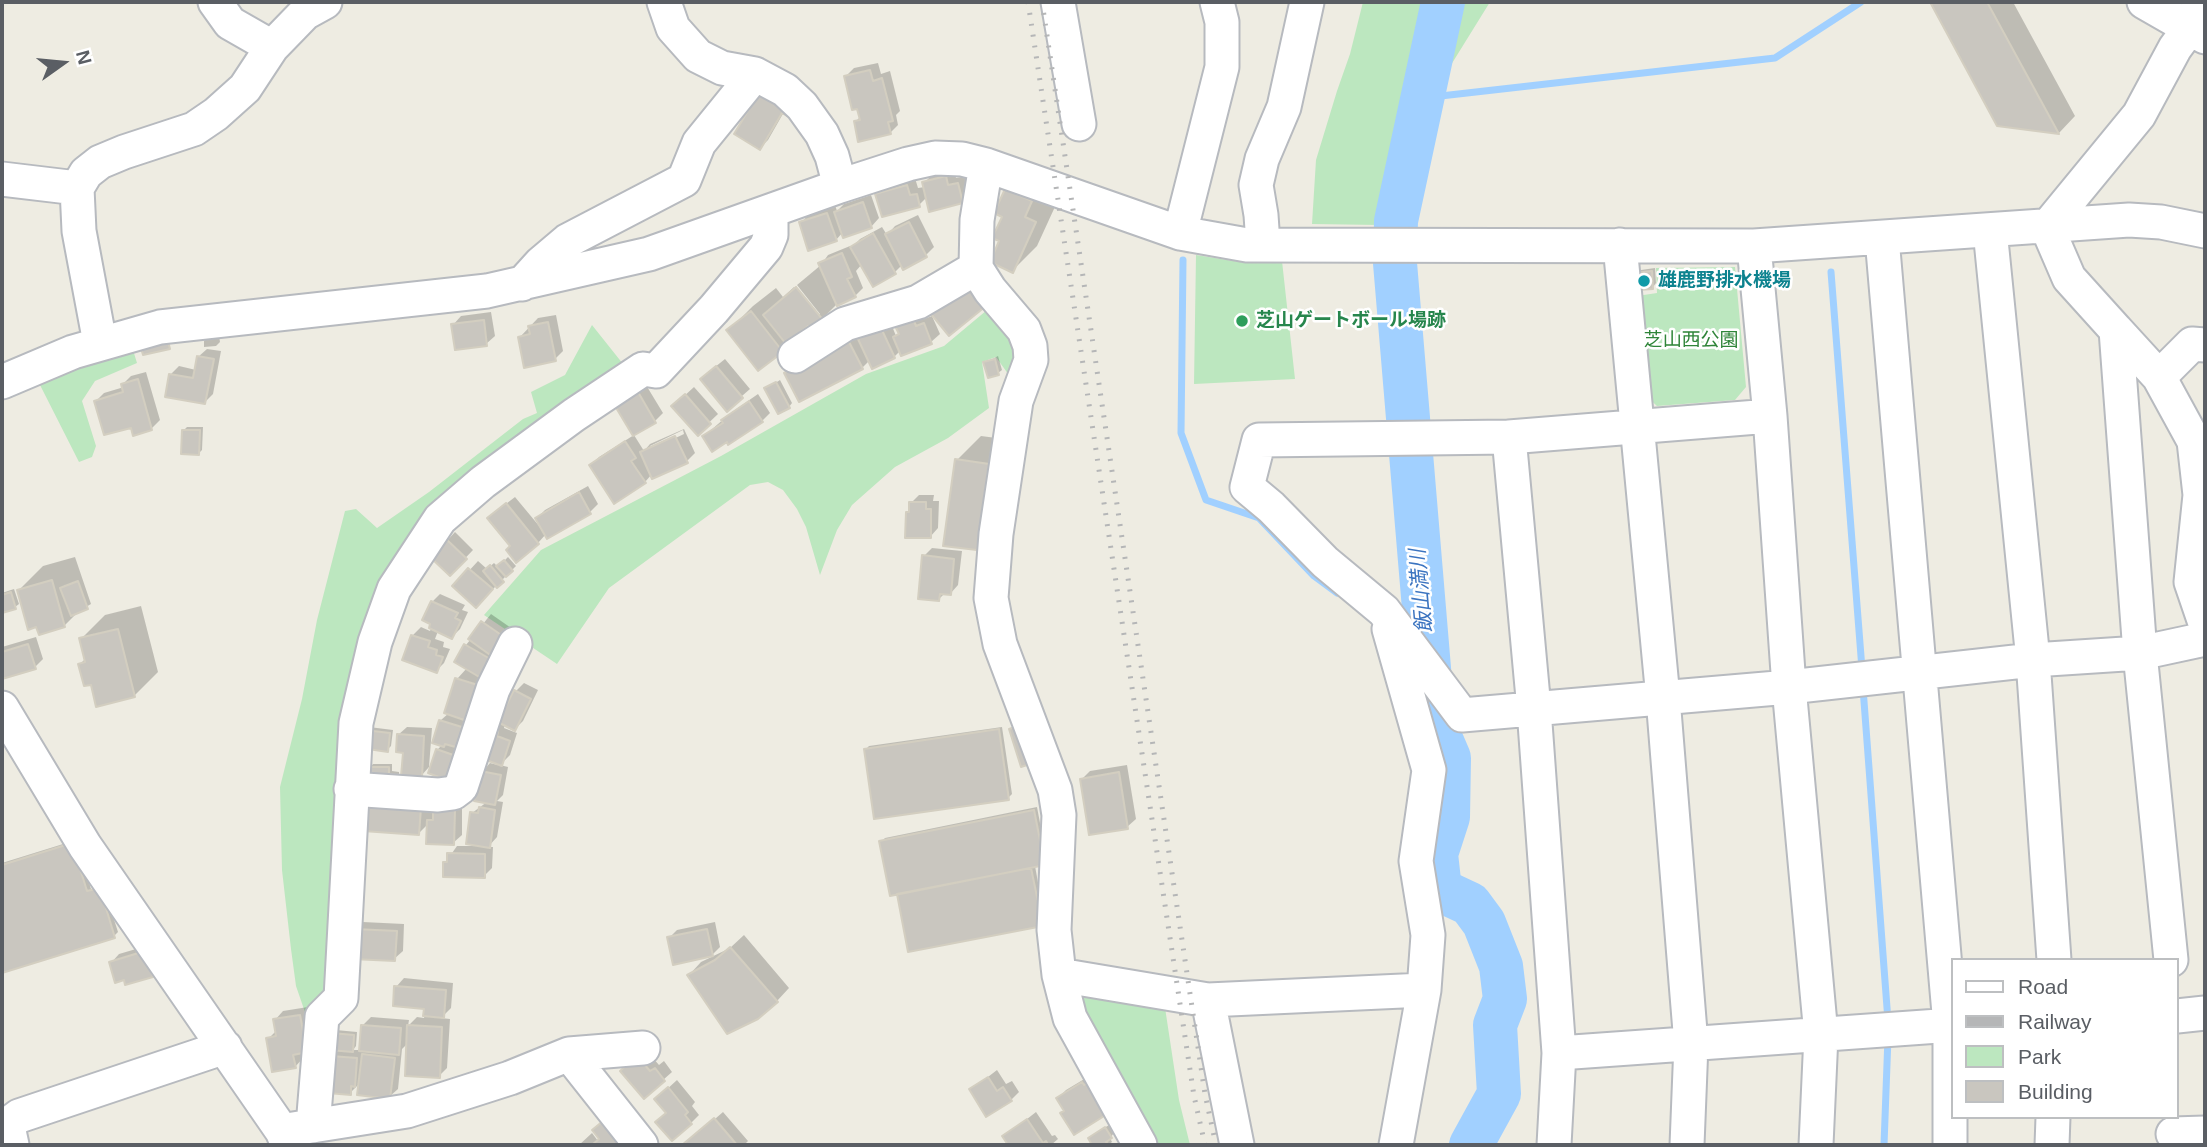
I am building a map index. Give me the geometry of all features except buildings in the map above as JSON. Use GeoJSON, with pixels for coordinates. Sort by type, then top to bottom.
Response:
{"type":"FeatureCollection","features":[{"type":"Feature","properties":{"kind":"street"},"geometry":{"type":"LineString","coordinates":[[215,2],[230,23],[272,47]]}},
{"type":"Feature","properties":{"kind":"street"},"geometry":{"type":"LineString","coordinates":[[100,343],[79,231],[77,188],[86,173],[100,162],[194,129],[216,114],[245,88],[272,47],[305,13],[325,2]]}},
{"type":"Feature","properties":{"kind":"street"},"geometry":{"type":"LineString","coordinates":[[664,2],[673,28],[698,56],[722,68],[755,74],[785,90],[802,106],[822,134],[832,156],[840,186]]}},
{"type":"Feature","properties":{"kind":"street"},"geometry":{"type":"LineString","coordinates":[[1058,2],[1079,124]]}},
{"type":"Feature","properties":{"kind":"street"},"geometry":{"type":"LineString","coordinates":[[1180,233],[1222,67],[1222,22],[1217,2]]}},
{"type":"Feature","properties":{"kind":"street"},"geometry":{"type":"LineString","coordinates":[[1263,244],[1256,185],[1262,159],[1284,107],[1307,2]]}},
{"type":"Feature","properties":{"kind":"street"},"geometry":{"type":"LineString","coordinates":[[2047,227],[2139,115],[2175,48],[2198,23],[2144,2]]}},
{"type":"Feature","properties":{"kind":"street"},"geometry":{"type":"LineString","coordinates":[[522,284],[541,263],[567,242],[684,180],[699,143],[755,74]]}},
{"type":"Feature","properties":{"kind":"street"},"geometry":{"type":"LineString","coordinates":[[2,383],[73,352],[160,327],[487,292],[649,254],[840,186],[935,158],[962,159],[986,165],[1180,233],[1209,240],[1263,244],[1754,246],[2129,220],[2161,222],[2205,231]]}},
{"type":"Feature","properties":{"kind":"street"},"geometry":{"type":"LineString","coordinates":[[986,165],[977,219],[976,268],[990,290],[1024,330],[1030,346],[1031,360],[1016,401],[996,534],[991,598],[1000,644],[1055,790],[1059,815],[1054,930],[1059,975],[1070,1018],[1137,1144]]}},
{"type":"Feature","properties":{"kind":"street"},"geometry":{"type":"LineString","coordinates":[[2,179],[77,188]]}},
{"type":"Feature","properties":{"kind":"street"},"geometry":{"type":"LineString","coordinates":[[294,1134],[322,1017],[341,999],[356,723],[375,642],[394,589],[440,519],[483,482],[573,415],[643,369],[656,371],[766,247],[771,235],[771,211]]}},
{"type":"Feature","properties":{"kind":"street"},"geometry":{"type":"LineString","coordinates":[[1770,416],[1636,429],[1509,437],[1259,440],[1247,487],[1325,562],[1384,611],[1462,715],[1789,687],[2034,660],[2140,653],[2204,622],[2191,582],[2200,495],[2200,441],[2159,377],[2069,278],[2047,227]]}},
{"type":"Feature","properties":{"kind":"street"},"geometry":{"type":"LineString","coordinates":[[1990,230],[2034,660],[2054,958]]}},
{"type":"Feature","properties":{"kind":"street"},"geometry":{"type":"LineString","coordinates":[[1882,237],[1952,1025],[1950,1145]]}},
{"type":"Feature","properties":{"kind":"street"},"geometry":{"type":"LineString","coordinates":[[1620,245],[1663,698],[1692,1044],[1687,1145]]}},
{"type":"Feature","properties":{"kind":"street"},"geometry":{"type":"LineString","coordinates":[[1754,246],[1770,416],[1789,687],[1821,1035],[1816,1145]]}},
{"type":"Feature","properties":{"kind":"street"},"geometry":{"type":"LineString","coordinates":[[794,356],[845,324],[918,302],[976,268]]}},
{"type":"Feature","properties":{"kind":"street"},"geometry":{"type":"LineString","coordinates":[[2116,330],[2140,653],[2171,958]]}},
{"type":"Feature","properties":{"kind":"street"},"geometry":{"type":"LineString","coordinates":[[2159,377],[2192,344],[2205,345]]}},
{"type":"Feature","properties":{"kind":"street"},"geometry":{"type":"LineString","coordinates":[[1509,437],[1534,709],[1559,1053],[1554,1145]]}},
{"type":"Feature","properties":{"kind":"street"},"geometry":{"type":"LineString","coordinates":[[1384,611],[1429,769],[1416,861],[1428,935],[1424,990],[1396,1145]]}},
{"type":"Feature","properties":{"kind":"street"},"geometry":{"type":"LineString","coordinates":[[351,789],[438,795],[453,793],[461,787],[493,689],[515,644]]}},
{"type":"Feature","properties":{"kind":"street"},"geometry":{"type":"LineString","coordinates":[[2,708],[85,846],[225,1047],[294,1134]]}},
{"type":"Feature","properties":{"kind":"street"},"geometry":{"type":"LineString","coordinates":[[1059,975],[1208,1000],[1424,990]]}},
{"type":"Feature","properties":{"kind":"street"},"geometry":{"type":"LineString","coordinates":[[1208,1000],[1237,1145]]}},
{"type":"Feature","properties":{"kind":"street"},"geometry":{"type":"LineString","coordinates":[[2179,1016],[2205,1013]]}},
{"type":"Feature","properties":{"kind":"street"},"geometry":{"type":"LineString","coordinates":[[1559,1053],[1952,1025]]}},
{"type":"Feature","properties":{"kind":"street"},"geometry":{"type":"LineString","coordinates":[[12,1145],[9,1131],[11,1122],[19,1116],[225,1047]]}},
{"type":"Feature","properties":{"kind":"street"},"geometry":{"type":"LineString","coordinates":[[294,1134],[407,1111],[510,1078],[569,1054],[643,1048]]}},
{"type":"Feature","properties":{"kind":"street"},"geometry":{"type":"LineString","coordinates":[[569,1054],[641,1145]]}},
{"type":"Feature","properties":{"kind":"street"},"geometry":{"type":"LineString","coordinates":[[2052,1145],[2053,1119]]}},
{"type":"Feature","properties":{"kind":"green space"},"geometry":{"type":"Polygon","coordinates":[[[1363,2],[1426,2],[1379,225],[1312,224],[1316,160],[1350,54],[1363,2]]]}},
{"type":"Feature","properties":{"kind":"green space"},"geometry":{"type":"Polygon","coordinates":[[[1457,2],[1490,2],[1441,81],[1457,2]]]}},
{"type":"Feature","properties":{"kind":"green space","name":"芝山ゲートボール場跡"},"geometry":{"type":"Polygon","coordinates":[[[1196,255],[1246,263],[1282,261],[1295,379],[1194,384],[1196,255]]]}},
{"type":"Feature","properties":{"kind":"green space","name":"芝山西公園"},"geometry":{"type":"Polygon","coordinates":[[[1735,267],[1746,387],[1735,400],[1657,406],[1645,395],[1637,296],[1657,293],[1656,268],[1735,267]]]}},
{"type":"Feature","properties":{"kind":"green space"},"geometry":{"type":"Polygon","coordinates":[[[993,305],[1018,338],[1016,385],[996,357],[982,362],[989,408],[948,438],[895,467],[852,505],[837,530],[820,575],[806,527],[797,509],[783,490],[768,482],[750,485],[609,588],[557,664],[484,615],[541,550],[721,456],[866,374],[944,346],[993,305]]]}},
{"type":"Feature","properties":{"kind":"green space"},"geometry":{"type":"Polygon","coordinates":[[[592,325],[627,369],[386,587],[332,994],[307,1018],[296,986],[291,949],[282,870],[280,787],[302,699],[317,620],[345,511],[356,509],[377,528],[429,492],[523,419],[537,413],[531,392],[565,375],[592,325]]]}},
{"type":"Feature","properties":{"kind":"green space"},"geometry":{"type":"Polygon","coordinates":[[[133,350],[137,363],[95,381],[82,401],[96,446],[92,457],[79,462],[40,385],[89,362],[133,350]]]}},
{"type":"Feature","properties":{"kind":"green space"},"geometry":{"type":"Polygon","coordinates":[[[1078,985],[1164,1001],[1179,1100],[1190,1145],[1151,1145],[1076,1014],[1078,985]]]}},
{"type":"Feature","properties":{"kind":"waterway","name":"飯山満川"},"geometry":{"type":"LineString","coordinates":[[1443,2],[1396,221],[1395,263],[1430,680],[1437,730],[1449,758],[1448,817],[1436,854],[1440,890],[1470,904],[1484,923],[1501,966],[1505,999],[1495,1025],[1499,1094],[1471,1145]]}},
{"type":"Feature","properties":{"kind":"waterway"},"geometry":{"type":"LineString","coordinates":[[1423,98],[1775,58],[1861,2]]}},
{"type":"Feature","properties":{"kind":"waterway"},"geometry":{"type":"LineString","coordinates":[[1183,260],[1181,433],[1206,500],[1259,518],[1314,576],[1337,593]]}},
{"type":"Feature","properties":{"kind":"waterway"},"geometry":{"type":"LineString","coordinates":[[1831,272],[1862,669]]}},
{"type":"Feature","properties":{"kind":"waterway"},"geometry":{"type":"LineString","coordinates":[[1863,688],[1888,1021]]}},
{"type":"Feature","properties":{"kind":"waterway"},"geometry":{"type":"LineString","coordinates":[[1884,1145],[1888,1037]]}},
{"type":"Feature","properties":{"kind":"railway"},"geometry":{"type":"LineString","coordinates":[[1028,2],[1194,1096],[1205,1145]]}},
{"type":"Feature","properties":{"kind":"railway"},"geometry":{"type":"LineString","coordinates":[[1042,2],[1205,1094],[1216,1145]]}},
{"type":"Feature","properties":{"kind":"place","name":"雄鹿野排水機場"},"geometry":{"type":"Point","coordinates":[1644,281]}},
{"type":"Feature","properties":{"kind":"place","name":"芝山ゲートボール場跡"},"geometry":{"type":"Point","coordinates":[1242,321]}}]}
